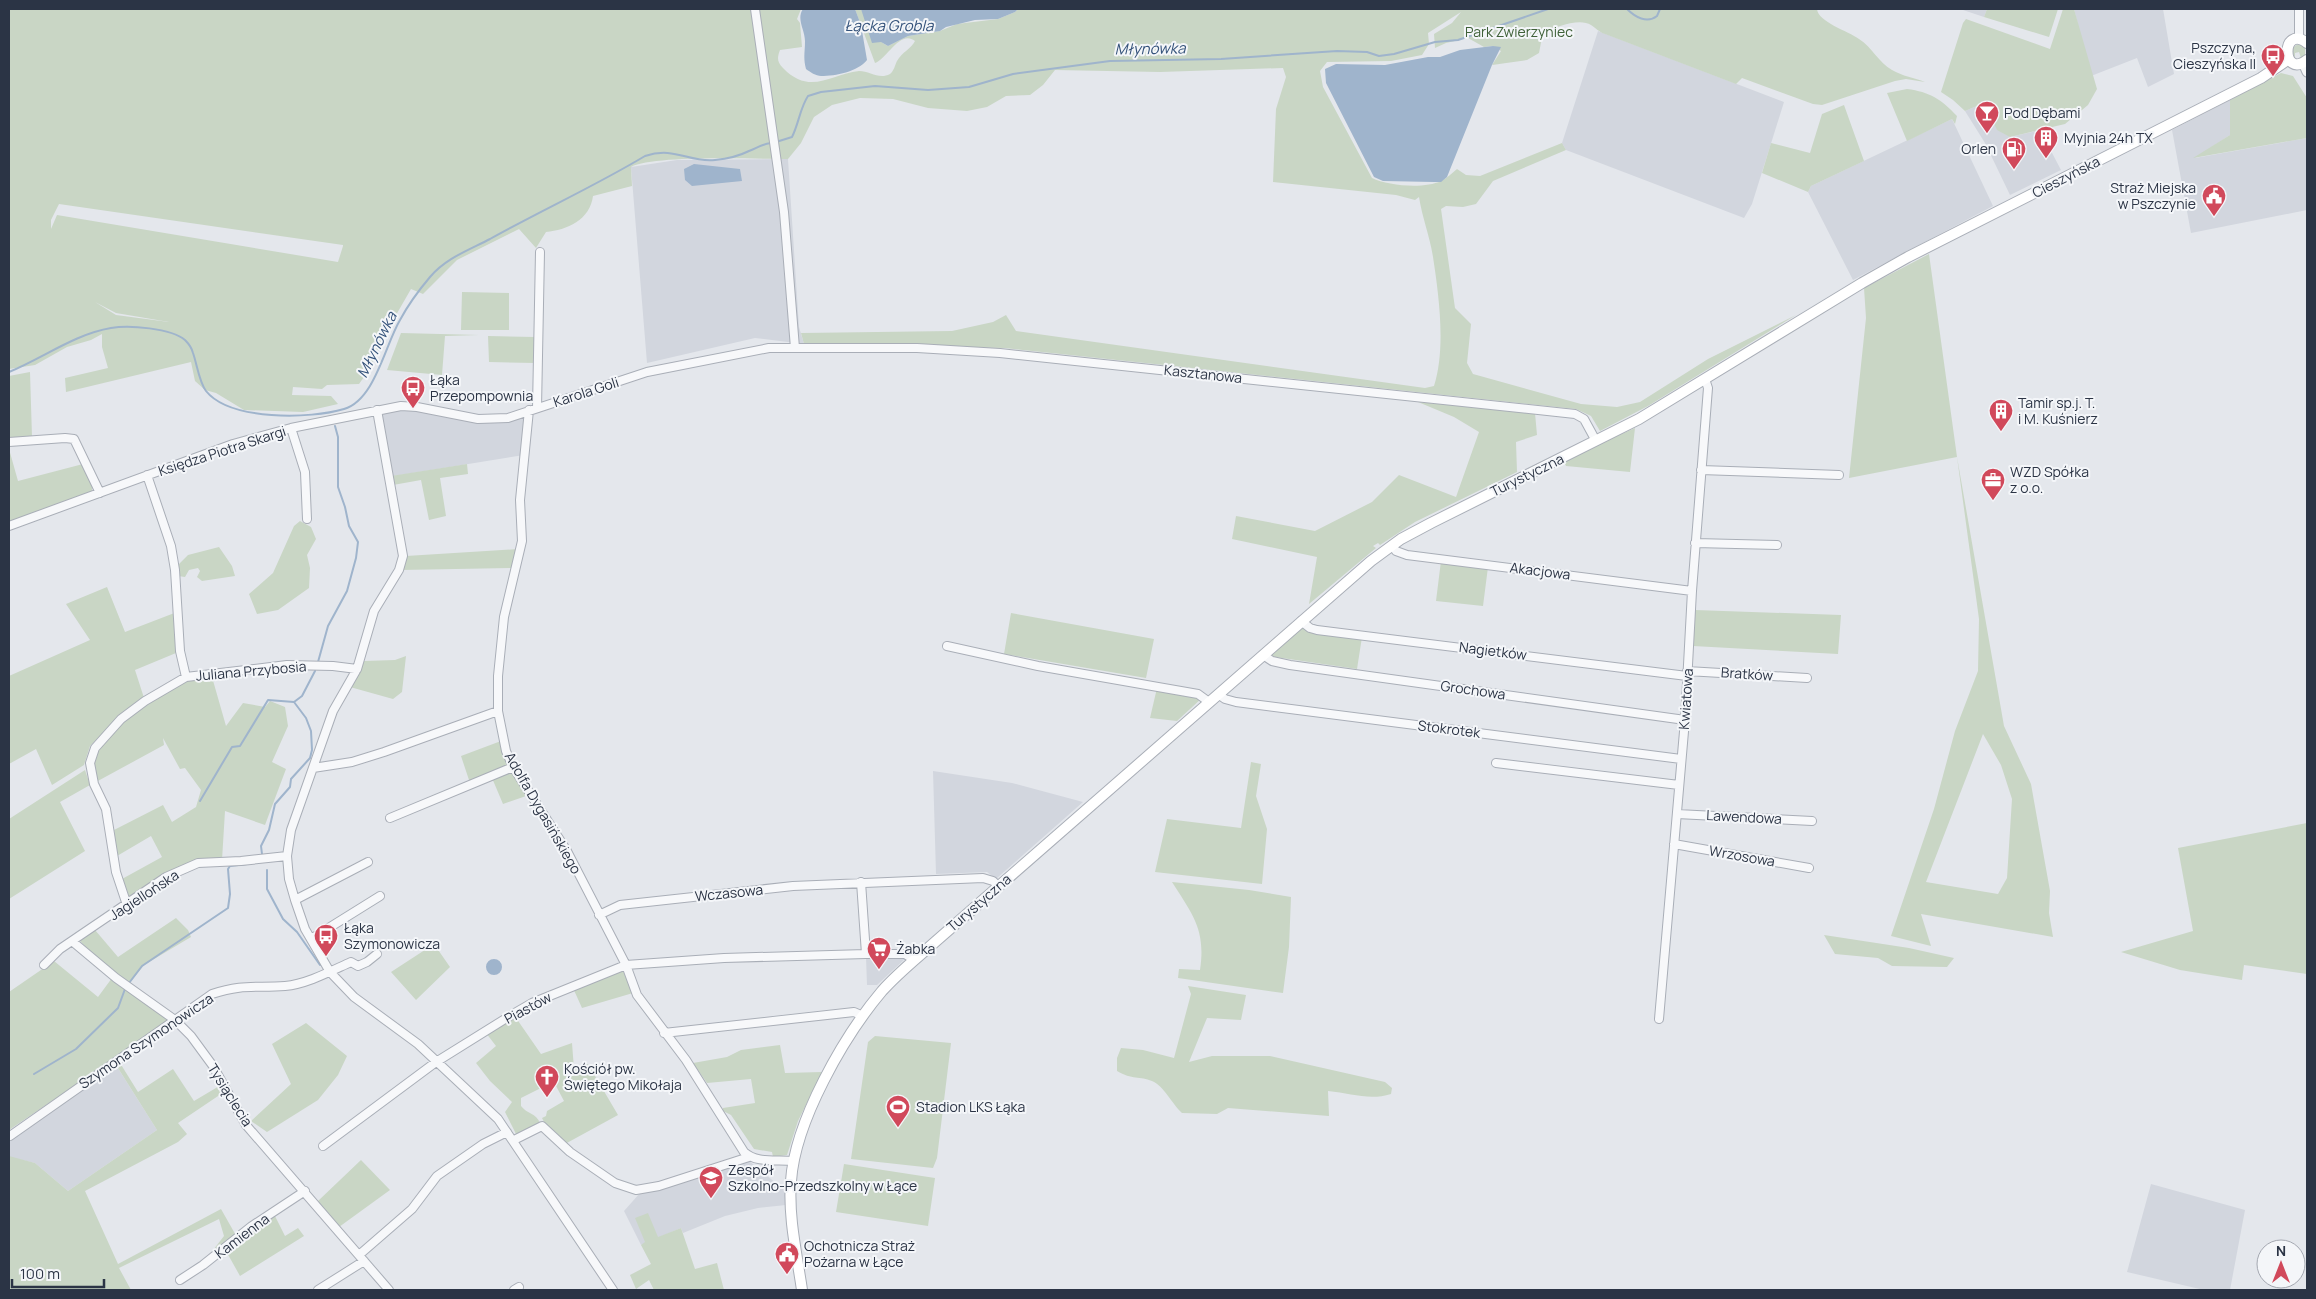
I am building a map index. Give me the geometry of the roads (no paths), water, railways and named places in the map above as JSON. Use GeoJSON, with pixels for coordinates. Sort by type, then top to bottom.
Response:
{"type":"FeatureCollection","features":[{"type":"Feature","properties":{"kind":"main road"},"geometry":{"type":"LineString","coordinates":[[2303,41],[2293,40],[2286,52],[2289,59],[2295,63],[2306,65]]}},
{"type":"Feature","properties":{"kind":"main road","name":"Cieszyńska"},"geometry":{"type":"LineString","coordinates":[[1869,279],[2258,80],[2289,59]]}},
{"type":"Feature","properties":{"kind":"main road","name":"Turystyczna"},"geometry":{"type":"LineString","coordinates":[[802,1290],[790,1199],[794,1161],[802,1131],[817,1097],[863,1016],[888,985],[914,960],[1301,621],[1392,545],[1431,523],[1646,415],[1869,279]]}},
{"type":"Feature","properties":{"kind":"street"},"geometry":{"type":"LineString","coordinates":[[755,9],[784,212],[795,348]]}},
{"type":"Feature","properties":{"kind":"street"},"geometry":{"type":"LineString","coordinates":[[2299,9],[2303,41]]}},
{"type":"Feature","properties":{"kind":"street","name":"Adolfa Dygasińskiego"},"geometry":{"type":"LineString","coordinates":[[540,252],[533,409],[520,500],[522,541],[504,617],[498,676],[498,711],[501,732],[513,767],[567,850],[626,966],[637,995],[686,1060],[749,1157]]}},
{"type":"Feature","properties":{"kind":"street","name":"Karola Goli"},"geometry":{"type":"LineString","coordinates":[[377,410],[401,406],[417,407],[465,418],[491,420],[508,418],[647,372],[752,350],[795,348]]}},
{"type":"Feature","properties":{"kind":"street","name":"Kasztanowa"},"geometry":{"type":"LineString","coordinates":[[795,348],[917,348],[1000,353],[1575,414],[1584,419],[1596,441]]}},
{"type":"Feature","properties":{"kind":"street","name":"Kwiatowa"},"geometry":{"type":"LineString","coordinates":[[1659,1019],[1685,720],[1695,543],[1708,388],[1705,379]]}},
{"type":"Feature","properties":{"kind":"street"},"geometry":{"type":"LineString","coordinates":[[377,410],[403,556],[400,570],[374,611],[357,669],[333,711],[291,830],[287,856],[289,879],[294,900],[299,917],[330,972],[354,997],[418,1044],[498,1119],[514,1140],[613,1290]]}},
{"type":"Feature","properties":{"kind":"street","name":"Księdza Piotra Skargi"},"geometry":{"type":"LineString","coordinates":[[9,526],[212,451],[291,428],[377,410]]}},
{"type":"Feature","properties":{"kind":"street"},"geometry":{"type":"LineString","coordinates":[[291,428],[305,472],[307,519]]}},
{"type":"Feature","properties":{"kind":"street"},"geometry":{"type":"LineString","coordinates":[[9,442],[74,439],[100,493]]}},
{"type":"Feature","properties":{"kind":"street"},"geometry":{"type":"LineString","coordinates":[[1702,470],[1839,475]]}},
{"type":"Feature","properties":{"kind":"street"},"geometry":{"type":"LineString","coordinates":[[147,475],[171,546],[175,570],[180,651],[186,677]]}},
{"type":"Feature","properties":{"kind":"street"},"geometry":{"type":"LineString","coordinates":[[1695,543],[1777,545]]}},
{"type":"Feature","properties":{"kind":"street","name":"Akacjowa"},"geometry":{"type":"LineString","coordinates":[[1392,545],[1396,551],[1404,554],[1692,590]]}},
{"type":"Feature","properties":{"kind":"street","name":"Nagietków"},"geometry":{"type":"LineString","coordinates":[[1301,621],[1310,628],[1317,630],[1687,673]]}},
{"type":"Feature","properties":{"kind":"street"},"geometry":{"type":"LineString","coordinates":[[947,646],[1038,666],[1198,694],[1209,702]]}},
{"type":"Feature","properties":{"kind":"street","name":"Grochowa"},"geometry":{"type":"LineString","coordinates":[[1263,655],[1272,661],[1296,666],[1685,720]]}},
{"type":"Feature","properties":{"kind":"street","name":"Juliana Przybosia"},"geometry":{"type":"LineString","coordinates":[[127,905],[116,872],[107,815],[94,784],[90,763],[95,748],[121,719],[145,701],[186,677],[287,665],[333,666],[357,669]]}},
{"type":"Feature","properties":{"kind":"street","name":"Bratków"},"geometry":{"type":"LineString","coordinates":[[1687,673],[1806,678]]}},
{"type":"Feature","properties":{"kind":"street","name":"Stokrotek"},"geometry":{"type":"LineString","coordinates":[[1218,694],[1225,699],[1236,702],[1681,759]]}},
{"type":"Feature","properties":{"kind":"street"},"geometry":{"type":"LineString","coordinates":[[313,768],[352,762],[498,711]]}},
{"type":"Feature","properties":{"kind":"street"},"geometry":{"type":"LineString","coordinates":[[1496,763],[1679,785]]}},
{"type":"Feature","properties":{"kind":"street"},"geometry":{"type":"LineString","coordinates":[[390,818],[513,767]]}},
{"type":"Feature","properties":{"kind":"street","name":"Lawendowa"},"geometry":{"type":"LineString","coordinates":[[1677,814],[1812,821]]}},
{"type":"Feature","properties":{"kind":"street","name":"Wrzosowa"},"geometry":{"type":"LineString","coordinates":[[1674,844],[1809,868]]}},
{"type":"Feature","properties":{"kind":"street","name":"Jagiellońska"},"geometry":{"type":"LineString","coordinates":[[44,965],[60,949],[73,942],[166,877],[198,863],[241,862],[287,856]]}},
{"type":"Feature","properties":{"kind":"street"},"geometry":{"type":"LineString","coordinates":[[294,900],[368,862]]}},
{"type":"Feature","properties":{"kind":"street","name":"Wczasowa"},"geometry":{"type":"LineString","coordinates":[[599,915],[620,905],[793,886],[983,878],[992,880],[998,886]]}},
{"type":"Feature","properties":{"kind":"street"},"geometry":{"type":"LineString","coordinates":[[861,882],[866,954]]}},
{"type":"Feature","properties":{"kind":"street"},"geometry":{"type":"LineString","coordinates":[[311,939],[380,896]]}},
{"type":"Feature","properties":{"kind":"street","name":"Tysiąclecia"},"geometry":{"type":"LineString","coordinates":[[73,942],[116,978],[175,1020],[191,1036],[212,1066],[246,1124],[389,1290]]}},
{"type":"Feature","properties":{"kind":"street","name":"Szymona Szymonowicza"},"geometry":{"type":"LineString","coordinates":[[10,1136],[212,994],[233,987],[287,986],[330,972],[351,962],[358,966],[377,954]]}},
{"type":"Feature","properties":{"kind":"street"},"geometry":{"type":"LineString","coordinates":[[626,966],[724,958],[866,954],[905,954],[914,960]]}},
{"type":"Feature","properties":{"kind":"street","name":"Piastów"},"geometry":{"type":"LineString","coordinates":[[323,1146],[436,1062],[532,1002],[626,966]]}},
{"type":"Feature","properties":{"kind":"street"},"geometry":{"type":"LineString","coordinates":[[664,1032],[854,1012],[863,1016]]}},
{"type":"Feature","properties":{"kind":"street"},"geometry":{"type":"LineString","coordinates":[[514,1140],[542,1126],[570,1152],[615,1183],[636,1190],[659,1186],[749,1157],[794,1161]]}},
{"type":"Feature","properties":{"kind":"street"},"geometry":{"type":"LineString","coordinates":[[318,1290],[362,1258],[412,1209],[437,1176],[483,1144],[507,1132]]}},
{"type":"Feature","properties":{"kind":"street","name":"Kamienna"},"geometry":{"type":"LineString","coordinates":[[180,1280],[204,1266],[252,1226],[305,1191]]}},
{"type":"Feature","properties":{"kind":"water"},"geometry":{"type":"Polygon","coordinates":[[[803,9],[855,9],[861,25],[867,60],[858,68],[833,75],[819,76],[806,69],[804,58],[805,37],[800,17],[803,9]]]}},
{"type":"Feature","properties":{"kind":"water","name":"Łącka Grobla"},"geometry":{"type":"Polygon","coordinates":[[[861,9],[1018,9],[998,19],[975,20],[946,27],[940,31],[908,36],[888,46],[881,42],[872,43],[861,9]]]}},
{"type":"Feature","properties":{"kind":"water"},"geometry":{"type":"Polygon","coordinates":[[[1493,46],[1501,47],[1447,177],[1441,182],[1434,182],[1383,181],[1374,177],[1326,83],[1325,69],[1336,64],[1385,65],[1428,57],[1440,57],[1460,50],[1493,46]]]}},
{"type":"Feature","properties":{"kind":"water"},"geometry":{"type":"Polygon","coordinates":[[[694,164],[740,169],[742,181],[692,186],[685,180],[684,169],[694,164]]]}},
{"type":"Feature","properties":{"kind":"water"},"geometry":{"type":"Polygon","coordinates":[[[494,959],[500,961],[502,967],[500,973],[494,975],[488,973],[486,967],[488,961],[494,959]]]}},
{"type":"Feature","properties":{"kind":"waterway","name":"Młynówka"},"geometry":{"type":"LineString","coordinates":[[776,142],[792,137],[808,96],[821,92],[875,86],[928,90],[969,87],[1013,74],[1110,61],[1221,59],[1337,51],[1367,52],[1379,56],[1394,54],[1435,42],[1458,40],[1548,9]]}},
{"type":"Feature","properties":{"kind":"waterway","name":"Młynówka"},"geometry":{"type":"LineString","coordinates":[[1627,9],[1637,17],[1645,19],[1657,16],[1660,9]]}},
{"type":"Feature","properties":{"kind":"waterway","name":"Młynówka"},"geometry":{"type":"LineString","coordinates":[[9,372],[85,335],[119,327],[150,328],[179,336],[185,340],[190,346],[206,391],[217,401],[233,408],[252,413],[292,416],[312,415],[344,409],[355,404],[364,395],[407,309],[436,270],[450,260],[607,178],[645,156],[665,153],[697,159],[715,160],[737,156],[771,143]]}},
{"type":"Feature","properties":{"kind":"waterway"},"geometry":{"type":"LineString","coordinates":[[318,662],[328,626],[347,591],[356,558],[358,542],[349,526],[338,487],[338,437],[335,426]]}},
{"type":"Feature","properties":{"kind":"waterway"},"geometry":{"type":"LineString","coordinates":[[200,801],[232,747],[240,746],[268,700],[294,702],[302,696],[315,671]]}},
{"type":"Feature","properties":{"kind":"waterway"},"geometry":{"type":"LineString","coordinates":[[262,854],[261,846],[269,830],[275,804],[290,787],[291,779],[310,758],[312,750],[311,731],[306,718],[294,702]]}},
{"type":"Feature","properties":{"kind":"waterway"},"geometry":{"type":"LineString","coordinates":[[129,983],[142,966],[228,908],[230,894],[228,869],[230,866],[247,864]]}},
{"type":"Feature","properties":{"kind":"waterway"},"geometry":{"type":"LineString","coordinates":[[267,870],[267,889],[283,919],[297,932],[320,965]]}},
{"type":"Feature","properties":{"kind":"waterway"},"geometry":{"type":"LineString","coordinates":[[34,1074],[76,1049],[118,1008],[125,989]]}},
{"type":"Feature","properties":{"kind":"place","name":"Pszczyna, Cieszyńska II"},"geometry":{"type":"Point","coordinates":[2273,77]}},
{"type":"Feature","properties":{"kind":"place","name":"Pod Dębami"},"geometry":{"type":"Point","coordinates":[1987,134]}},
{"type":"Feature","properties":{"kind":"place","name":"Myjnia 24h TX"},"geometry":{"type":"Point","coordinates":[2046,159]}},
{"type":"Feature","properties":{"kind":"place","name":"Orlen"},"geometry":{"type":"Point","coordinates":[2014,170]}},
{"type":"Feature","properties":{"kind":"place","name":"Straż Miejska w Pszczynie"},"geometry":{"type":"Point","coordinates":[2214,217]}},
{"type":"Feature","properties":{"kind":"place","name":"Łąka Przepompownia"},"geometry":{"type":"Point","coordinates":[413,409]}},
{"type":"Feature","properties":{"kind":"place","name":"Tamir sp.j. T. i M. Kuśnierz"},"geometry":{"type":"Point","coordinates":[2001,432]}},
{"type":"Feature","properties":{"kind":"place","name":"WZD Spółka z o.o."},"geometry":{"type":"Point","coordinates":[1993,501]}},
{"type":"Feature","properties":{"kind":"place","name":"Łąka Szymonowicza"},"geometry":{"type":"Point","coordinates":[326,957]}},
{"type":"Feature","properties":{"kind":"place","name":"Żabka"},"geometry":{"type":"Point","coordinates":[879,970]}},
{"type":"Feature","properties":{"kind":"place","name":"Kościół pw. Świętego Mikołaja"},"geometry":{"type":"Point","coordinates":[547,1098]}},
{"type":"Feature","properties":{"kind":"place","name":"Stadion LKS Łąka"},"geometry":{"type":"Point","coordinates":[898,1128]}},
{"type":"Feature","properties":{"kind":"place","name":"Zespół Szkolno-Przedszkolny w Łące"},"geometry":{"type":"Point","coordinates":[711,1199]}},
{"type":"Feature","properties":{"kind":"place","name":"Ochotnicza Straż Pożarna w Łące"},"geometry":{"type":"Point","coordinates":[787,1275]}},
{"type":"Feature","properties":{"kind":"park label","name":"Park Zwierzyniec"},"geometry":{"type":"Point","coordinates":[1519,32]}}]}
